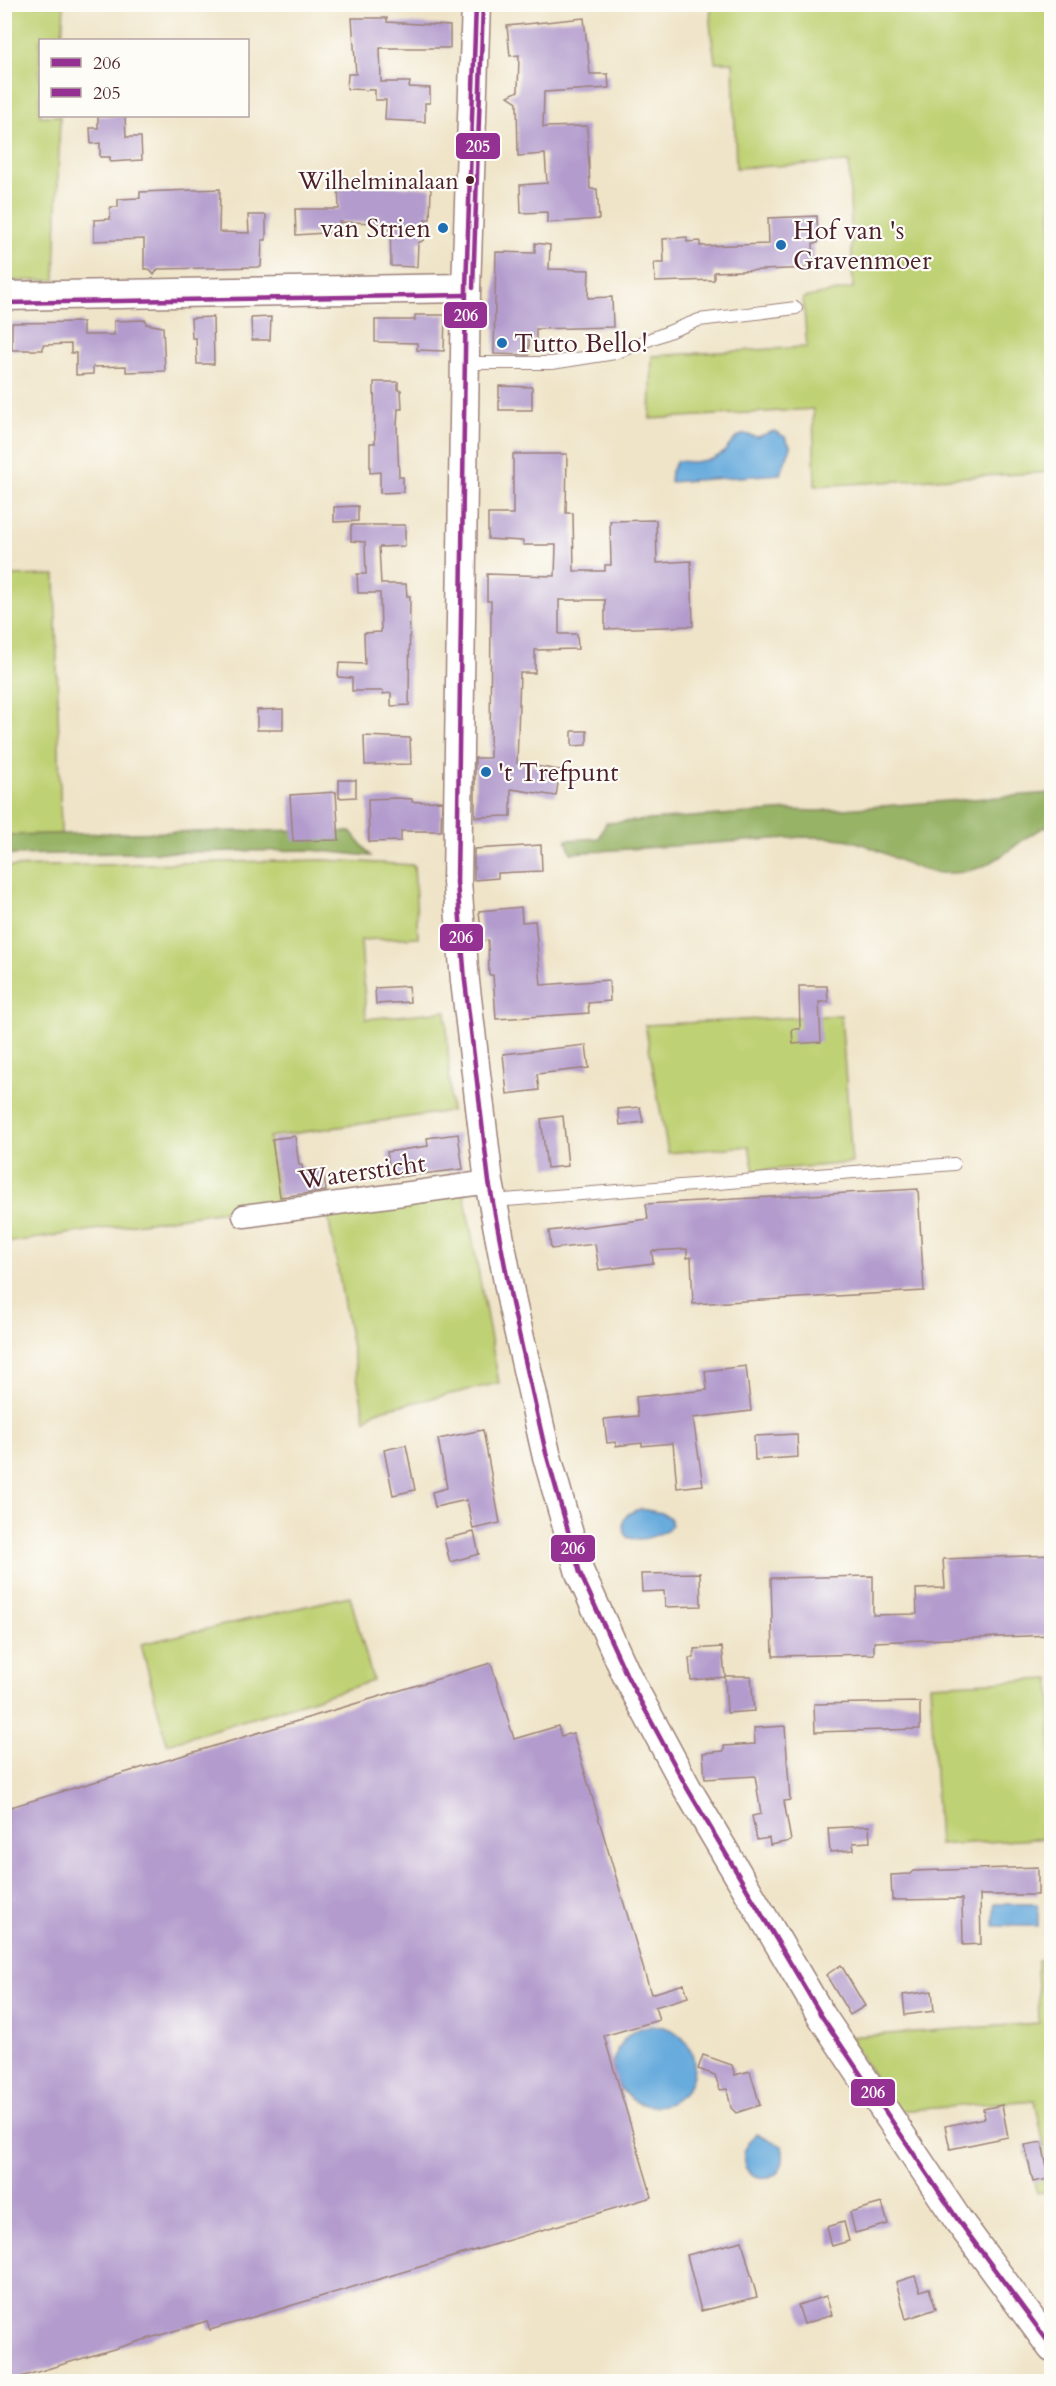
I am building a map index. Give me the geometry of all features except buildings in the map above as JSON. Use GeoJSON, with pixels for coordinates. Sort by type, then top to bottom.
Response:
{"type":"FeatureCollection","features":[{"type":"Feature","properties":{"kind":"street"},"geometry":{"type":"LineString","coordinates":[[476,4],[466,288],[457,882],[465,981],[490,1192],[546,1453],[580,1573],[627,1676],[693,1798],[821,2015],[958,2220],[1052,2348]]}},
{"type":"Feature","properties":{"kind":"street"},"geometry":{"type":"LineString","coordinates":[[4,296],[466,288]]}},
{"type":"Feature","properties":{"kind":"street","name":"Watersticht"},"geometry":{"type":"LineString","coordinates":[[243,1216],[490,1192]]}},
{"type":"Feature","properties":{"kind":"lane"},"geometry":{"type":"LineString","coordinates":[[465,363],[552,363],[604,354],[699,320],[796,308]]}},
{"type":"Feature","properties":{"kind":"lane"},"geometry":{"type":"LineString","coordinates":[[490,1192],[954,1164]]}},
{"type":"Feature","properties":{"kind":"green space"},"geometry":{"type":"Polygon","coordinates":[[[4,5],[64,5],[62,39],[39,39],[39,117],[60,117],[55,280],[5,281],[4,5]]]}},
{"type":"Feature","properties":{"kind":"green space"},"geometry":{"type":"Polygon","coordinates":[[[711,5],[1051,5],[1051,472],[815,486],[813,409],[650,419],[652,356],[807,347],[803,298],[853,288],[849,162],[736,168],[733,62],[715,62],[710,23],[711,5]]]}},
{"type":"Feature","properties":{"kind":"green space"},"geometry":{"type":"Polygon","coordinates":[[[55,575],[61,834],[5,835],[5,576],[55,575]]]}},
{"type":"Feature","properties":{"kind":"green space"},"geometry":{"type":"Polygon","coordinates":[[[1051,793],[1051,825],[1031,835],[984,866],[954,873],[923,870],[865,845],[832,838],[803,837],[571,853],[566,840],[599,838],[606,823],[790,810],[817,811],[1051,793]]]}},
{"type":"Feature","properties":{"kind":"green space"},"geometry":{"type":"Polygon","coordinates":[[[311,830],[351,832],[371,856],[311,850],[5,855],[4,835],[311,830]]]}},
{"type":"Feature","properties":{"kind":"green space"},"geometry":{"type":"Polygon","coordinates":[[[324,860],[414,865],[418,937],[361,940],[366,1019],[446,1011],[451,1111],[269,1137],[279,1203],[5,1243],[5,867],[324,860]]]}},
{"type":"Feature","properties":{"kind":"green space"},"geometry":{"type":"Polygon","coordinates":[[[841,1015],[852,1163],[754,1171],[749,1146],[668,1153],[645,1025],[841,1015]]]}},
{"type":"Feature","properties":{"kind":"green space"},"geometry":{"type":"Polygon","coordinates":[[[464,1193],[499,1383],[376,1411],[365,1420],[328,1216],[464,1193]]]}},
{"type":"Feature","properties":{"kind":"green space"},"geometry":{"type":"Polygon","coordinates":[[[350,1596],[373,1681],[167,1744],[141,1644],[350,1596]]]}},
{"type":"Feature","properties":{"kind":"green space"},"geometry":{"type":"Polygon","coordinates":[[[1051,1679],[1051,1838],[939,1845],[930,1685],[1051,1679]]]}},
{"type":"Feature","properties":{"kind":"green space"},"geometry":{"type":"Polygon","coordinates":[[[1051,1959],[1051,2191],[1037,2193],[1026,2152],[1044,2147],[1035,2100],[897,2111],[848,2037],[1039,2023],[1037,1960],[1051,1959]]]}},
{"type":"Feature","properties":{"kind":"water"},"geometry":{"type":"Polygon","coordinates":[[[774,431],[785,437],[791,447],[780,474],[670,482],[671,471],[677,461],[694,462],[712,459],[722,454],[737,437],[745,434],[757,437],[774,431]]]}},
{"type":"Feature","properties":{"kind":"water"},"geometry":{"type":"Polygon","coordinates":[[[635,1510],[662,1513],[670,1518],[672,1526],[651,1537],[633,1539],[627,1537],[623,1527],[625,1518],[635,1510]]]}},
{"type":"Feature","properties":{"kind":"water"},"geometry":{"type":"Polygon","coordinates":[[[994,1904],[1038,1904],[1038,1926],[994,1926],[994,1904]]]}},
{"type":"Feature","properties":{"kind":"water"},"geometry":{"type":"Polygon","coordinates":[[[654,2026],[669,2029],[682,2038],[691,2051],[694,2066],[691,2081],[682,2094],[669,2103],[654,2106],[639,2103],[626,2094],[617,2081],[614,2066],[617,2051],[626,2038],[639,2029],[654,2026]]]}},
{"type":"Feature","properties":{"kind":"water"},"geometry":{"type":"Polygon","coordinates":[[[756,2133],[782,2146],[783,2160],[780,2170],[773,2176],[756,2177],[749,2173],[745,2164],[744,2153],[756,2133]]]}},
{"type":"Feature","properties":{"kind":"transit line","name":"206"},"geometry":{"type":"LineString","coordinates":[[476,4],[466,288],[457,882],[465,981],[489,1182],[512,1303],[546,1453],[580,1573],[627,1676],[687,1788],[821,2015],[958,2220],[1052,2347]]}},
{"type":"Feature","properties":{"kind":"transit line","name":"205"},"geometry":{"type":"LineString","coordinates":[[473,288],[483,4]]}},
{"type":"Feature","properties":{"kind":"transit line","name":"205"},"geometry":{"type":"LineString","coordinates":[[4,303],[466,295]]}},
{"type":"Feature","properties":{"kind":"place","name":"Wilhelminalaan"},"geometry":{"type":"Point","coordinates":[470,180]}},
{"type":"Feature","properties":{"kind":"place","name":"van Strien"},"geometry":{"type":"Point","coordinates":[443,228]}},
{"type":"Feature","properties":{"kind":"place","name":"Hof van 's Gravenmoer"},"geometry":{"type":"Point","coordinates":[781,245]}},
{"type":"Feature","properties":{"kind":"place","name":"Tutto Bello!"},"geometry":{"type":"Point","coordinates":[502,343]}},
{"type":"Feature","properties":{"kind":"place","name":"'t Trefpunt"},"geometry":{"type":"Point","coordinates":[486,772]}}]}
